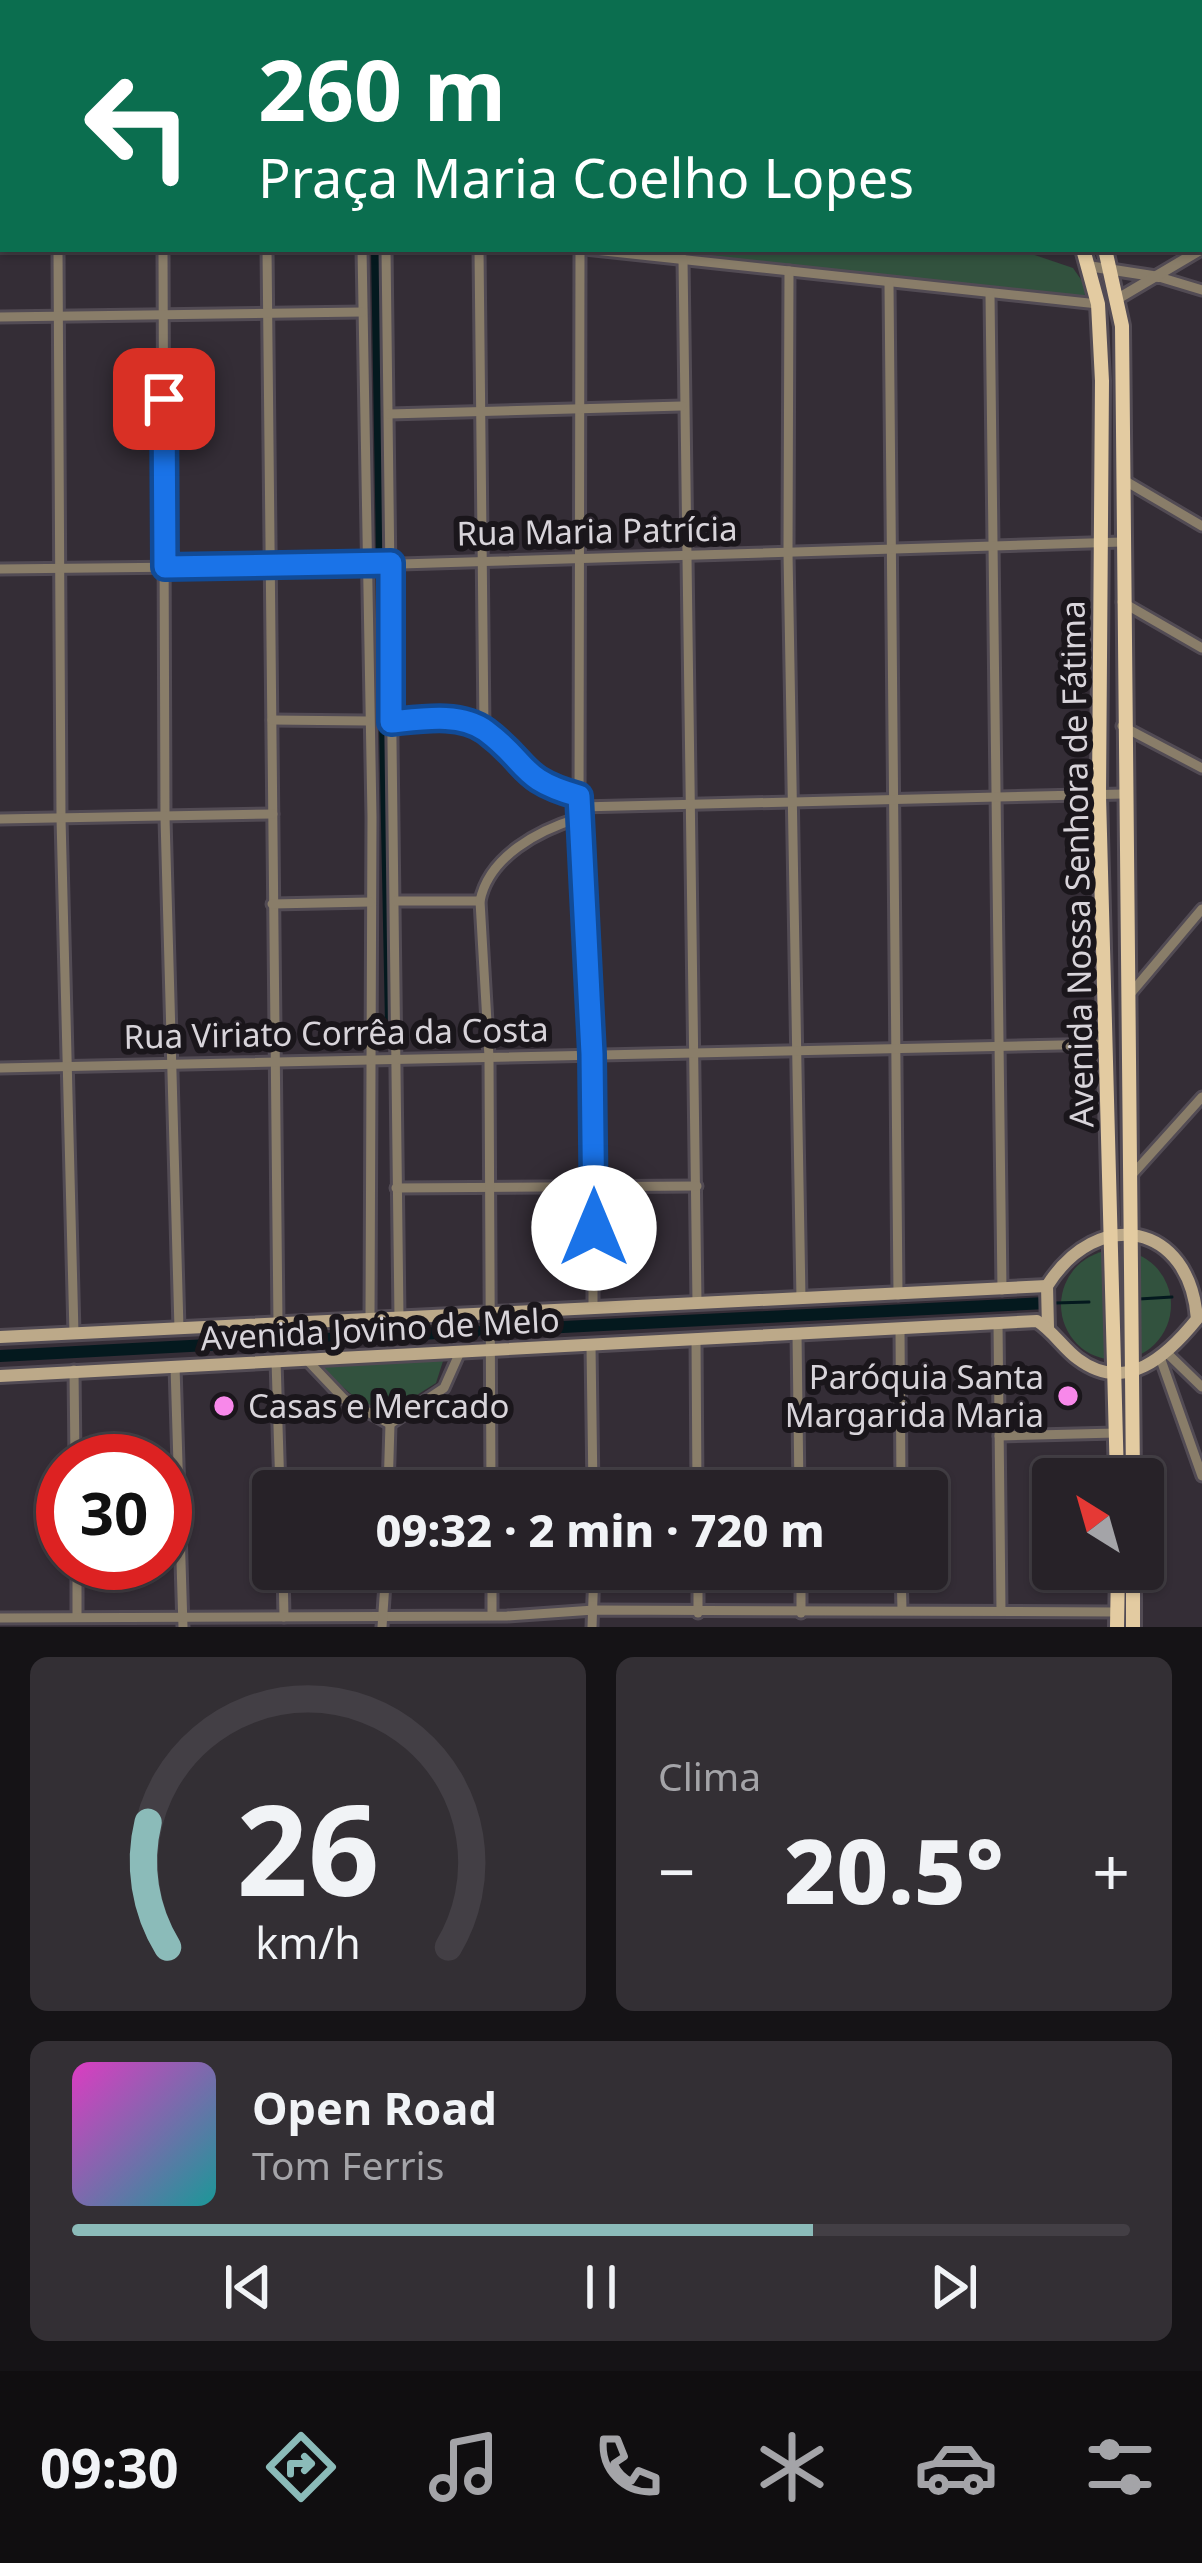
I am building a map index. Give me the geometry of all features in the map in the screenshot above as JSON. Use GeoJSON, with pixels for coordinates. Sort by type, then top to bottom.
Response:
{"type":"FeatureCollection","features":[{"type":"Feature","properties":{"kind":"main road","name":"Avenida Nossa Senhora de Fátima"},"geometry":{"type":"LineString","coordinates":[[1084,252],[1098,304],[1099,796],[1117,1458]]}},
{"type":"Feature","properties":{"kind":"main road","name":"Avenida Nossa Senhora de Fátima"},"geometry":{"type":"LineString","coordinates":[[1106,252],[1119,298],[1123,794],[1131,993],[1133,1458]]}},
{"type":"Feature","properties":{"kind":"main road"},"geometry":{"type":"LineString","coordinates":[[1130,1232],[1156,1243],[1198,1282],[1200,1318],[1164,1357],[1132,1372],[1114,1372],[1080,1360],[1048,1322],[1047,1290],[1073,1252],[1113,1233],[1130,1232]]}},
{"type":"Feature","properties":{"kind":"main road"},"geometry":{"type":"LineString","coordinates":[[0,1337],[1047,1290]]}},
{"type":"Feature","properties":{"kind":"main road","name":"Avenida Jovino de Melo"},"geometry":{"type":"LineString","coordinates":[[0,1376],[1048,1322]]}},
{"type":"Feature","properties":{"kind":"main road"},"geometry":{"type":"LineString","coordinates":[[1117,1620],[1118,1590]]}},
{"type":"Feature","properties":{"kind":"main road"},"geometry":{"type":"LineString","coordinates":[[1133,1590],[1133,1627]]}},
{"type":"Feature","properties":{"kind":"street"},"geometry":{"type":"LineString","coordinates":[[58,252],[61,818],[74,1334]]}},
{"type":"Feature","properties":{"kind":"street"},"geometry":{"type":"LineString","coordinates":[[163,252],[165,818],[179,1329]]}},
{"type":"Feature","properties":{"kind":"street"},"geometry":{"type":"LineString","coordinates":[[267,252],[278,1324]]}},
{"type":"Feature","properties":{"kind":"street"},"geometry":{"type":"LineString","coordinates":[[362,252],[369,565],[370,1319]]}},
{"type":"Feature","properties":{"kind":"street"},"geometry":{"type":"LineString","coordinates":[[386,252],[399,1318]]}},
{"type":"Feature","properties":{"kind":"street"},"geometry":{"type":"LineString","coordinates":[[479,252],[484,729]]}},
{"type":"Feature","properties":{"kind":"street"},"geometry":{"type":"LineString","coordinates":[[583,252],[579,807],[592,1054],[593,1308]]}},
{"type":"Feature","properties":{"kind":"street"},"geometry":{"type":"LineString","coordinates":[[610,252],[1098,304]]}},
{"type":"Feature","properties":{"kind":"street"},"geometry":{"type":"LineString","coordinates":[[1119,298],[1197,252]]}},
{"type":"Feature","properties":{"kind":"street"},"geometry":{"type":"LineString","coordinates":[[683,260],[687,804],[698,1304]]}},
{"type":"Feature","properties":{"kind":"street"},"geometry":{"type":"LineString","coordinates":[[1088,266],[1159,277],[1202,290]]}},
{"type":"Feature","properties":{"kind":"street"},"geometry":{"type":"LineString","coordinates":[[789,271],[788,553],[802,1299]]}},
{"type":"Feature","properties":{"kind":"street"},"geometry":{"type":"LineString","coordinates":[[889,283],[898,1295]]}},
{"type":"Feature","properties":{"kind":"street"},"geometry":{"type":"LineString","coordinates":[[990,294],[1002,1290]]}},
{"type":"Feature","properties":{"kind":"street"},"geometry":{"type":"LineString","coordinates":[[0,317],[362,312]]}},
{"type":"Feature","properties":{"kind":"street"},"geometry":{"type":"LineString","coordinates":[[389,414],[682,406]]}},
{"type":"Feature","properties":{"kind":"street"},"geometry":{"type":"LineString","coordinates":[[1122,479],[1202,526]]}},
{"type":"Feature","properties":{"kind":"street","name":"Rua Maria Patrícia"},"geometry":{"type":"LineString","coordinates":[[0,569],[582,560],[1122,542]]}},
{"type":"Feature","properties":{"kind":"street"},"geometry":{"type":"LineString","coordinates":[[1122,602],[1202,648]]}},
{"type":"Feature","properties":{"kind":"street"},"geometry":{"type":"LineString","coordinates":[[391,722],[450,719],[484,729],[538,785],[579,807]]}},
{"type":"Feature","properties":{"kind":"street"},"geometry":{"type":"LineString","coordinates":[[272,720],[368,721]]}},
{"type":"Feature","properties":{"kind":"street"},"geometry":{"type":"LineString","coordinates":[[1123,726],[1198,766],[1202,751]]}},
{"type":"Feature","properties":{"kind":"street"},"geometry":{"type":"LineString","coordinates":[[491,1470],[489,1057],[480,902],[493,872],[540,829],[579,807],[1123,794]]}},
{"type":"Feature","properties":{"kind":"street"},"geometry":{"type":"LineString","coordinates":[[0,819],[273,814]]}},
{"type":"Feature","properties":{"kind":"street"},"geometry":{"type":"LineString","coordinates":[[396,901],[480,902]]}},
{"type":"Feature","properties":{"kind":"street"},"geometry":{"type":"LineString","coordinates":[[272,904],[370,902]]}},
{"type":"Feature","properties":{"kind":"street"},"geometry":{"type":"LineString","coordinates":[[1131,993],[1202,909]]}},
{"type":"Feature","properties":{"kind":"street","name":"Rua Viriato Corrêa da Costa"},"geometry":{"type":"LineString","coordinates":[[0,1068],[1106,1044]]}},
{"type":"Feature","properties":{"kind":"street"},"geometry":{"type":"LineString","coordinates":[[1130,1177],[1202,1097]]}},
{"type":"Feature","properties":{"kind":"street"},"geometry":{"type":"LineString","coordinates":[[397,1188],[697,1186]]}},
{"type":"Feature","properties":{"kind":"street"},"geometry":{"type":"LineString","coordinates":[[998,1323],[1001,1611]]}},
{"type":"Feature","properties":{"kind":"street"},"geometry":{"type":"LineString","coordinates":[[900,1328],[901,1470]]}},
{"type":"Feature","properties":{"kind":"street"},"geometry":{"type":"LineString","coordinates":[[797,1334],[800,1470]]}},
{"type":"Feature","properties":{"kind":"street"},"geometry":{"type":"LineString","coordinates":[[697,1339],[697,1470]]}},
{"type":"Feature","properties":{"kind":"street"},"geometry":{"type":"LineString","coordinates":[[591,1346],[592,1470]]}},
{"type":"Feature","properties":{"kind":"street"},"geometry":{"type":"LineString","coordinates":[[390,1424],[427,1405],[444,1388],[460,1352]]}},
{"type":"Feature","properties":{"kind":"street"},"geometry":{"type":"LineString","coordinates":[[1164,1357],[1202,1387]]}},
{"type":"Feature","properties":{"kind":"street"},"geometry":{"type":"LineString","coordinates":[[1164,1357],[1202,1476]]}},
{"type":"Feature","properties":{"kind":"street"},"geometry":{"type":"LineString","coordinates":[[276,1360],[279,1470]]}},
{"type":"Feature","properties":{"kind":"street"},"geometry":{"type":"LineString","coordinates":[[308,1360],[344,1399],[390,1424]]}},
{"type":"Feature","properties":{"kind":"street"},"geometry":{"type":"LineString","coordinates":[[176,1366],[183,1621]]}},
{"type":"Feature","properties":{"kind":"street"},"geometry":{"type":"LineString","coordinates":[[74,1370],[75,1434]]}},
{"type":"Feature","properties":{"kind":"street"},"geometry":{"type":"LineString","coordinates":[[389,1470],[390,1424]]}},
{"type":"Feature","properties":{"kind":"street"},"geometry":{"type":"LineString","coordinates":[[999,1436],[1116,1433]]}},
{"type":"Feature","properties":{"kind":"street"},"geometry":{"type":"LineString","coordinates":[[70,1620],[74,1590]]}},
{"type":"Feature","properties":{"kind":"street"},"geometry":{"type":"LineString","coordinates":[[283,1590],[284,1617]]}},
{"type":"Feature","properties":{"kind":"street"},"geometry":{"type":"LineString","coordinates":[[383,1621],[385,1590]]}},
{"type":"Feature","properties":{"kind":"street"},"geometry":{"type":"LineString","coordinates":[[492,1590],[492,1615]]}},
{"type":"Feature","properties":{"kind":"street"},"geometry":{"type":"LineString","coordinates":[[592,1627],[594,1590]]}},
{"type":"Feature","properties":{"kind":"street"},"geometry":{"type":"LineString","coordinates":[[698,1590],[698,1613]]}},
{"type":"Feature","properties":{"kind":"street"},"geometry":{"type":"LineString","coordinates":[[801,1590],[801,1612]]}},
{"type":"Feature","properties":{"kind":"street"},"geometry":{"type":"LineString","coordinates":[[902,1590],[902,1610]]}},
{"type":"Feature","properties":{"kind":"street"},"geometry":{"type":"LineString","coordinates":[[0,1618],[441,1621],[492,1615],[507,1621],[594,1610],[939,1610],[1030,1611],[1117,1620]]}},
{"type":"Feature","properties":{"kind":"street"},"geometry":{"type":"LineString","coordinates":[[939,1610],[941,1627]]}},
{"type":"Feature","properties":{"kind":"street"},"geometry":{"type":"LineString","coordinates":[[1030,1611],[1034,1627]]}},
{"type":"Feature","properties":{"kind":"street"},"geometry":{"type":"LineString","coordinates":[[820,1612],[820,1627]]}},
{"type":"Feature","properties":{"kind":"street"},"geometry":{"type":"LineString","coordinates":[[731,1627],[733,1613]]}},
{"type":"Feature","properties":{"kind":"green space"},"geometry":{"type":"Polygon","coordinates":[[[613,252],[1026,252],[1073,268],[1098,304],[613,252]]]}},
{"type":"Feature","properties":{"kind":"green space"},"geometry":{"type":"Polygon","coordinates":[[[1116,1250],[1137,1254],[1155,1266],[1167,1284],[1171,1305],[1167,1326],[1155,1344],[1137,1356],[1116,1360],[1095,1356],[1077,1344],[1065,1326],[1061,1305],[1065,1284],[1077,1266],[1095,1254],[1116,1250]]]}},
{"type":"Feature","properties":{"kind":"green space"},"geometry":{"type":"Polygon","coordinates":[[[443,1361],[436,1383],[390,1412],[364,1405],[317,1365],[443,1361]]]}},
{"type":"Feature","properties":{"kind":"waterway"},"geometry":{"type":"LineString","coordinates":[[377,252],[382,554]]}},
{"type":"Feature","properties":{"kind":"waterway"},"geometry":{"type":"LineString","coordinates":[[382,573],[391,1023]]}},
{"type":"Feature","properties":{"kind":"waterway"},"geometry":{"type":"LineString","coordinates":[[1139,1299],[1172,1297]]}},
{"type":"Feature","properties":{"kind":"waterway"},"geometry":{"type":"LineString","coordinates":[[1055,1303],[1089,1302]]}},
{"type":"Feature","properties":{"kind":"waterway"},"geometry":{"type":"LineString","coordinates":[[504,1330],[1046,1303]]}},
{"type":"Feature","properties":{"kind":"waterway"},"geometry":{"type":"LineString","coordinates":[[0,1356],[476,1331]]}},
{"type":"Feature","properties":{"kind":"place","name":"Paróquia Santa Margarida Maria"},"geometry":{"type":"Point","coordinates":[1068,1396]}},
{"type":"Feature","properties":{"kind":"place","name":"Casas e Mercado"},"geometry":{"type":"Point","coordinates":[224,1406]}},
{"type":"Feature","properties":{"kind":"route"},"geometry":{"type":"LineString","coordinates":[[164,399],[165,567],[391,563],[391,722],[450,719],[484,729],[538,785],[579,796],[592,1054],[594,1228]]}}]}
